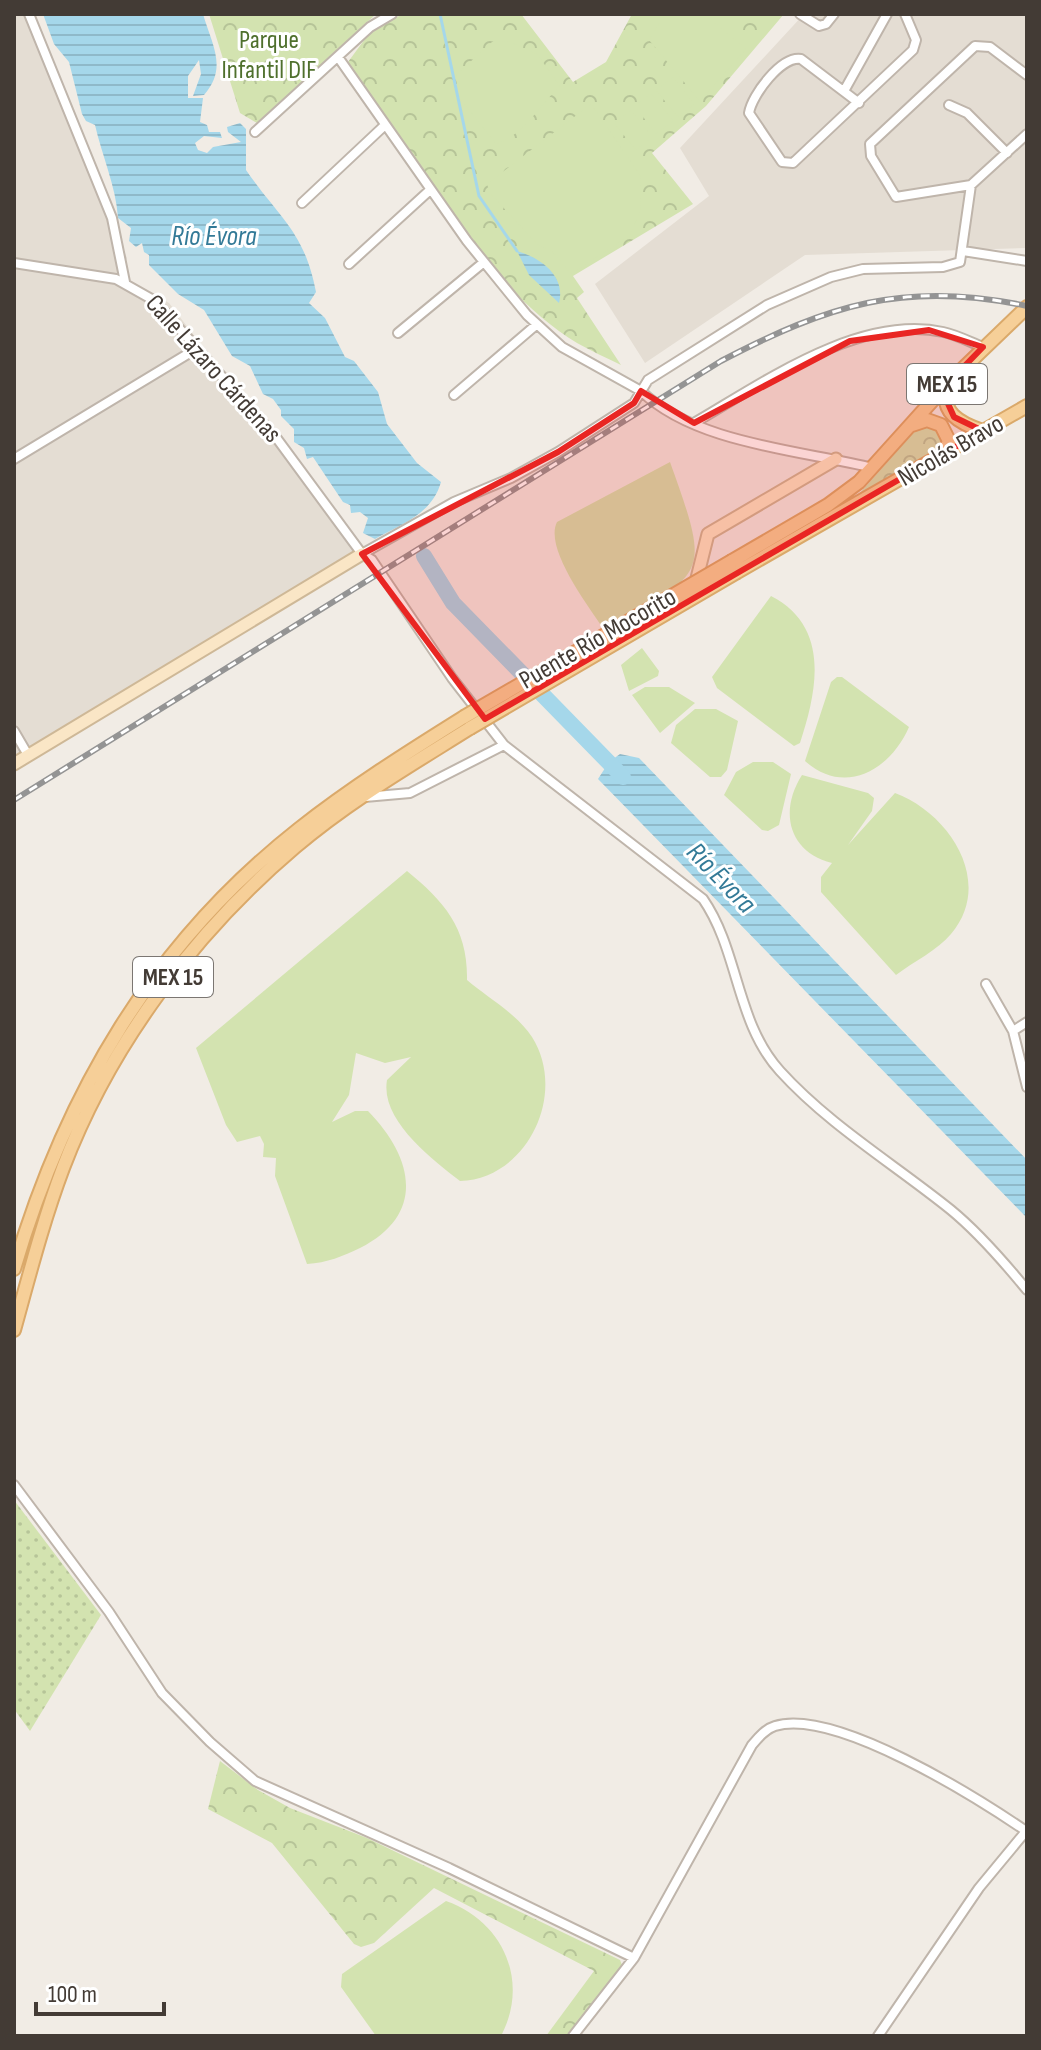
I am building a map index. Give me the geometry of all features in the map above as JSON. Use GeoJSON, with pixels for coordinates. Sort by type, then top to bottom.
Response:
{"type":"FeatureCollection","features":[{"type":"Feature","properties":{"kind":"main road","name":"MEX 15"},"geometry":{"type":"LineString","coordinates":[[734,567],[850,489],[873,468],[983,347],[1027,307]]}},
{"type":"Feature","properties":{"kind":"main road"},"geometry":{"type":"LineString","coordinates":[[950,381],[945,397],[949,410],[959,422],[983,431]]}},
{"type":"Feature","properties":{"kind":"main road","name":"Nicolás Bravo"},"geometry":{"type":"LineString","coordinates":[[734,567],[874,495],[1027,406]]}},
{"type":"Feature","properties":{"kind":"main road"},"geometry":{"type":"LineString","coordinates":[[911,425],[927,420],[941,425],[949,441],[943,455]]}},
{"type":"Feature","properties":{"kind":"main road","name":"Puente Río Mocorito"},"geometry":{"type":"LineString","coordinates":[[467,722],[696,582],[734,567]]}},
{"type":"Feature","properties":{"kind":"main road","name":"Puente Río Mocorito"},"geometry":{"type":"LineString","coordinates":[[467,722],[734,567]]}},
{"type":"Feature","properties":{"kind":"main road","name":"MEX 15"},"geometry":{"type":"LineString","coordinates":[[14,1330],[64,1166],[94,1100],[127,1042],[173,976],[230,909],[296,847],[360,797],[467,722]]}},
{"type":"Feature","properties":{"kind":"main road","name":"MEX 15"},"geometry":{"type":"LineString","coordinates":[[14,1269],[45,1173],[80,1093],[140,996],[184,939],[234,886],[297,831],[357,786],[467,722]]}},
{"type":"Feature","properties":{"kind":"street"},"geometry":{"type":"LineString","coordinates":[[29,14],[112,218],[125,282]]}},
{"type":"Feature","properties":{"kind":"street"},"geometry":{"type":"LineString","coordinates":[[255,132],[370,27],[392,14]]}},
{"type":"Feature","properties":{"kind":"street"},"geometry":{"type":"LineString","coordinates":[[800,14],[813,24],[826,24],[834,14]]}},
{"type":"Feature","properties":{"kind":"street"},"geometry":{"type":"LineString","coordinates":[[844,91],[887,14]]}},
{"type":"Feature","properties":{"kind":"street"},"geometry":{"type":"LineString","coordinates":[[859,103],[801,59],[793,58],[780,67],[749,113],[782,162],[790,164],[859,103],[913,50],[916,40],[905,14]]}},
{"type":"Feature","properties":{"kind":"street"},"geometry":{"type":"LineString","coordinates":[[1027,75],[990,47],[975,46],[875,136],[869,148],[896,197],[971,185],[1027,134]]}},
{"type":"Feature","properties":{"kind":"street"},"geometry":{"type":"LineString","coordinates":[[338,57],[384,126],[484,262],[536,325],[562,347],[641,391],[652,401],[727,436],[873,468]]}},
{"type":"Feature","properties":{"kind":"street"},"geometry":{"type":"LineString","coordinates":[[949,105],[967,113],[1007,153]]}},
{"type":"Feature","properties":{"kind":"street"},"geometry":{"type":"LineString","coordinates":[[302,203],[384,126]]}},
{"type":"Feature","properties":{"kind":"street"},"geometry":{"type":"LineString","coordinates":[[14,764],[362,554],[454,502],[511,478],[558,452],[634,403],[648,380],[712,336],[767,305],[824,280],[863,269],[943,267],[960,262],[971,185]]}},
{"type":"Feature","properties":{"kind":"street"},"geometry":{"type":"LineString","coordinates":[[349,264],[430,190]]}},
{"type":"Feature","properties":{"kind":"street"},"geometry":{"type":"LineString","coordinates":[[963,251],[1027,261]]}},
{"type":"Feature","properties":{"kind":"street"},"geometry":{"type":"LineString","coordinates":[[398,333],[484,262]]}},
{"type":"Feature","properties":{"kind":"street","name":"Calle Lázaro Cárdenas"},"geometry":{"type":"LineString","coordinates":[[14,263],[125,282],[163,309],[278,440],[362,554],[372,560],[452,678],[504,745],[692,887],[720,927],[758,1040],[780,1071],[851,1133],[952,1211],[1027,1290]]}},
{"type":"Feature","properties":{"kind":"street"},"geometry":{"type":"LineString","coordinates":[[454,395],[536,325]]}},
{"type":"Feature","properties":{"kind":"street"},"geometry":{"type":"LineString","coordinates":[[694,423],[817,353],[850,341],[929,330],[952,334],[983,347]]}},
{"type":"Feature","properties":{"kind":"street"},"geometry":{"type":"LineString","coordinates":[[14,459],[196,349]]}},
{"type":"Feature","properties":{"kind":"street"},"geometry":{"type":"LineString","coordinates":[[696,582],[708,534],[836,459]]}},
{"type":"Feature","properties":{"kind":"street"},"geometry":{"type":"LineString","coordinates":[[14,731],[28,755]]}},
{"type":"Feature","properties":{"kind":"street"},"geometry":{"type":"LineString","coordinates":[[360,797],[410,793],[504,745]]}},
{"type":"Feature","properties":{"kind":"street"},"geometry":{"type":"LineString","coordinates":[[986,984],[1013,1031],[1027,1087]]}},
{"type":"Feature","properties":{"kind":"street"},"geometry":{"type":"LineString","coordinates":[[1013,1031],[1027,1022]]}},
{"type":"Feature","properties":{"kind":"street"},"geometry":{"type":"LineString","coordinates":[[14,1485],[109,1612],[162,1693],[210,1742],[255,1781],[449,1868],[634,1958]]}},
{"type":"Feature","properties":{"kind":"street"},"geometry":{"type":"LineString","coordinates":[[573,2036],[634,1958],[752,1745],[772,1726],[788,1724],[824,1727],[869,1743],[959,1788],[1027,1830],[979,1888],[878,2036]]}},
{"type":"Feature","properties":{"kind":"highlighted area"},"geometry":{"type":"Polygon","coordinates":[[[929,330],[983,347],[950,381],[945,397],[954,417],[983,431],[485,719],[362,554],[558,452],[634,403],[641,391],[694,423],[850,341],[929,330]]]}},
{"type":"Feature","properties":{"kind":"shaded area"},"geometry":{"type":"Polygon","coordinates":[[[14,14],[27,14],[127,258],[119,274],[169,303],[359,548],[14,766],[14,14]]]}},
{"type":"Feature","properties":{"kind":"shaded area"},"geometry":{"type":"Polygon","coordinates":[[[804,14],[1027,14],[1027,248],[805,255],[645,363],[595,284],[709,196],[680,148],[804,14]]]}},
{"type":"Feature","properties":{"kind":"green space","name":"Parque Infantil DIF"},"geometry":{"type":"Polygon","coordinates":[[[209,14],[376,14],[257,123],[240,113],[209,14]]]}},
{"type":"Feature","properties":{"kind":"green space"},"geometry":{"type":"Polygon","coordinates":[[[405,14],[521,14],[573,82],[606,62],[632,14],[784,14],[706,106],[652,153],[693,204],[573,276],[584,292],[577,298],[621,365],[577,343],[542,318],[479,253],[423,176],[348,62],[376,24],[405,14]]]}},
{"type":"Feature","properties":{"kind":"green space"},"geometry":{"type":"Polygon","coordinates":[[[665,14],[704,14],[746,49],[700,101],[649,40],[665,14]]]}},
{"type":"Feature","properties":{"kind":"green space"},"geometry":{"type":"Polygon","coordinates":[[[508,41],[537,54],[560,86],[523,127],[496,144],[459,97],[456,75],[492,42],[508,41]]]}},
{"type":"Feature","properties":{"kind":"green space"},"geometry":{"type":"Polygon","coordinates":[[[673,77],[694,104],[678,117],[656,90],[673,77]]]}},
{"type":"Feature","properties":{"kind":"green space"},"geometry":{"type":"Polygon","coordinates":[[[651,93],[673,121],[656,134],[635,106],[651,93]]]}},
{"type":"Feature","properties":{"kind":"green space"},"geometry":{"type":"Polygon","coordinates":[[[591,104],[640,175],[641,209],[630,235],[571,274],[552,251],[537,244],[490,193],[487,184],[591,104]]]}},
{"type":"Feature","properties":{"kind":"green space"},"geometry":{"type":"Polygon","coordinates":[[[631,110],[652,137],[636,150],[614,123],[631,110]]]}},
{"type":"Feature","properties":{"kind":"green space"},"geometry":{"type":"Polygon","coordinates":[[[920,425],[937,428],[943,442],[940,448],[852,502],[920,425]]]}},
{"type":"Feature","properties":{"kind":"green space"},"geometry":{"type":"Polygon","coordinates":[[[670,462],[692,528],[695,550],[692,567],[681,582],[664,595],[602,627],[562,561],[556,546],[557,522],[670,462]]]}},
{"type":"Feature","properties":{"kind":"green space"},"geometry":{"type":"Polygon","coordinates":[[[771,596],[790,609],[811,642],[814,682],[811,702],[800,743],[794,746],[717,688],[712,677],[771,596]]]}},
{"type":"Feature","properties":{"kind":"green space"},"geometry":{"type":"Polygon","coordinates":[[[642,648],[659,671],[658,676],[629,691],[621,665],[642,648]]]}},
{"type":"Feature","properties":{"kind":"green space"},"geometry":{"type":"Polygon","coordinates":[[[842,677],[909,727],[891,755],[879,766],[851,777],[820,772],[805,761],[831,682],[842,677]]]}},
{"type":"Feature","properties":{"kind":"green space"},"geometry":{"type":"Polygon","coordinates":[[[645,687],[669,687],[695,703],[660,733],[632,695],[645,687]]]}},
{"type":"Feature","properties":{"kind":"green space"},"geometry":{"type":"Polygon","coordinates":[[[695,709],[716,709],[738,721],[727,770],[721,777],[710,777],[671,743],[676,725],[695,709]]]}},
{"type":"Feature","properties":{"kind":"green space"},"geometry":{"type":"Polygon","coordinates":[[[753,762],[773,762],[791,774],[779,825],[768,831],[762,830],[724,795],[736,772],[753,762]]]}},
{"type":"Feature","properties":{"kind":"green space"},"geometry":{"type":"Polygon","coordinates":[[[802,775],[868,793],[874,798],[872,811],[848,845],[895,793],[933,816],[960,852],[967,872],[968,893],[963,914],[946,940],[896,975],[821,892],[821,877],[832,863],[817,858],[797,840],[790,816],[791,802],[802,775]]]}},
{"type":"Feature","properties":{"kind":"green space"},"geometry":{"type":"Polygon","coordinates":[[[407,871],[433,894],[452,918],[463,946],[467,980],[510,1013],[532,1037],[542,1059],[545,1083],[543,1107],[535,1130],[522,1150],[505,1166],[484,1177],[460,1181],[410,1137],[392,1110],[387,1095],[387,1080],[411,1057],[385,1063],[356,1053],[349,1095],[332,1122],[355,1111],[368,1111],[395,1147],[403,1166],[406,1184],[404,1202],[396,1219],[360,1248],[328,1261],[307,1264],[275,1176],[276,1158],[263,1157],[264,1144],[260,1136],[237,1142],[226,1125],[196,1048],[407,871]]]}},
{"type":"Feature","properties":{"kind":"green space"},"geometry":{"type":"Polygon","coordinates":[[[14,1500],[101,1615],[30,1731],[14,1709],[14,1500]]]}},
{"type":"Feature","properties":{"kind":"green space"},"geometry":{"type":"Polygon","coordinates":[[[220,1761],[258,1790],[290,1808],[367,1838],[620,1960],[622,1965],[618,1974],[568,2036],[546,2036],[594,1971],[434,1888],[374,1943],[361,1947],[354,1944],[272,1843],[208,1809],[220,1761]]]}},
{"type":"Feature","properties":{"kind":"green space"},"geometry":{"type":"Polygon","coordinates":[[[446,1901],[466,1910],[483,1923],[506,1955],[513,1995],[501,2036],[376,2036],[341,1987],[342,1974],[446,1901]]]}},
{"type":"Feature","properties":{"kind":"water","name":"Río Évora"},"geometry":{"type":"Polygon","coordinates":[[[43,14],[203,14],[217,66],[204,95],[193,96],[201,74],[199,60],[188,76],[188,98],[203,98],[200,122],[207,125],[209,132],[220,132],[222,138],[204,136],[195,143],[198,150],[207,153],[213,147],[241,142],[228,132],[227,127],[240,123],[246,129],[246,170],[289,226],[305,254],[316,292],[309,303],[325,318],[345,357],[354,361],[378,392],[387,424],[417,463],[441,482],[431,502],[415,517],[375,539],[363,533],[368,518],[360,512],[351,513],[350,505],[343,502],[313,457],[307,459],[304,448],[294,442],[294,429],[281,416],[281,410],[273,399],[263,394],[250,366],[232,356],[204,310],[178,294],[149,265],[149,255],[144,252],[142,243],[136,247],[129,241],[131,228],[118,218],[112,183],[95,125],[86,121],[82,114],[69,62],[54,44],[43,14]]]}},
{"type":"Feature","properties":{"kind":"water"},"geometry":{"type":"Polygon","coordinates":[[[517,251],[535,258],[550,270],[559,284],[559,303],[529,275],[517,251]]]}},
{"type":"Feature","properties":{"kind":"water","name":"Río Évora"},"geometry":{"type":"Polygon","coordinates":[[[620,754],[639,758],[1027,1160],[1027,1218],[598,779],[609,762],[620,754]]]}},
{"type":"Feature","properties":{"kind":"waterway"},"geometry":{"type":"LineString","coordinates":[[440,14],[479,196],[517,251]]}},
{"type":"Feature","properties":{"kind":"waterway","name":"Río Évora"},"geometry":{"type":"LineString","coordinates":[[424,556],[453,603],[623,777]]}},
{"type":"Feature","properties":{"kind":"railway"},"geometry":{"type":"LineString","coordinates":[[14,800],[721,361],[760,341],[833,312],[905,297],[943,296],[1027,306]]}}]}
